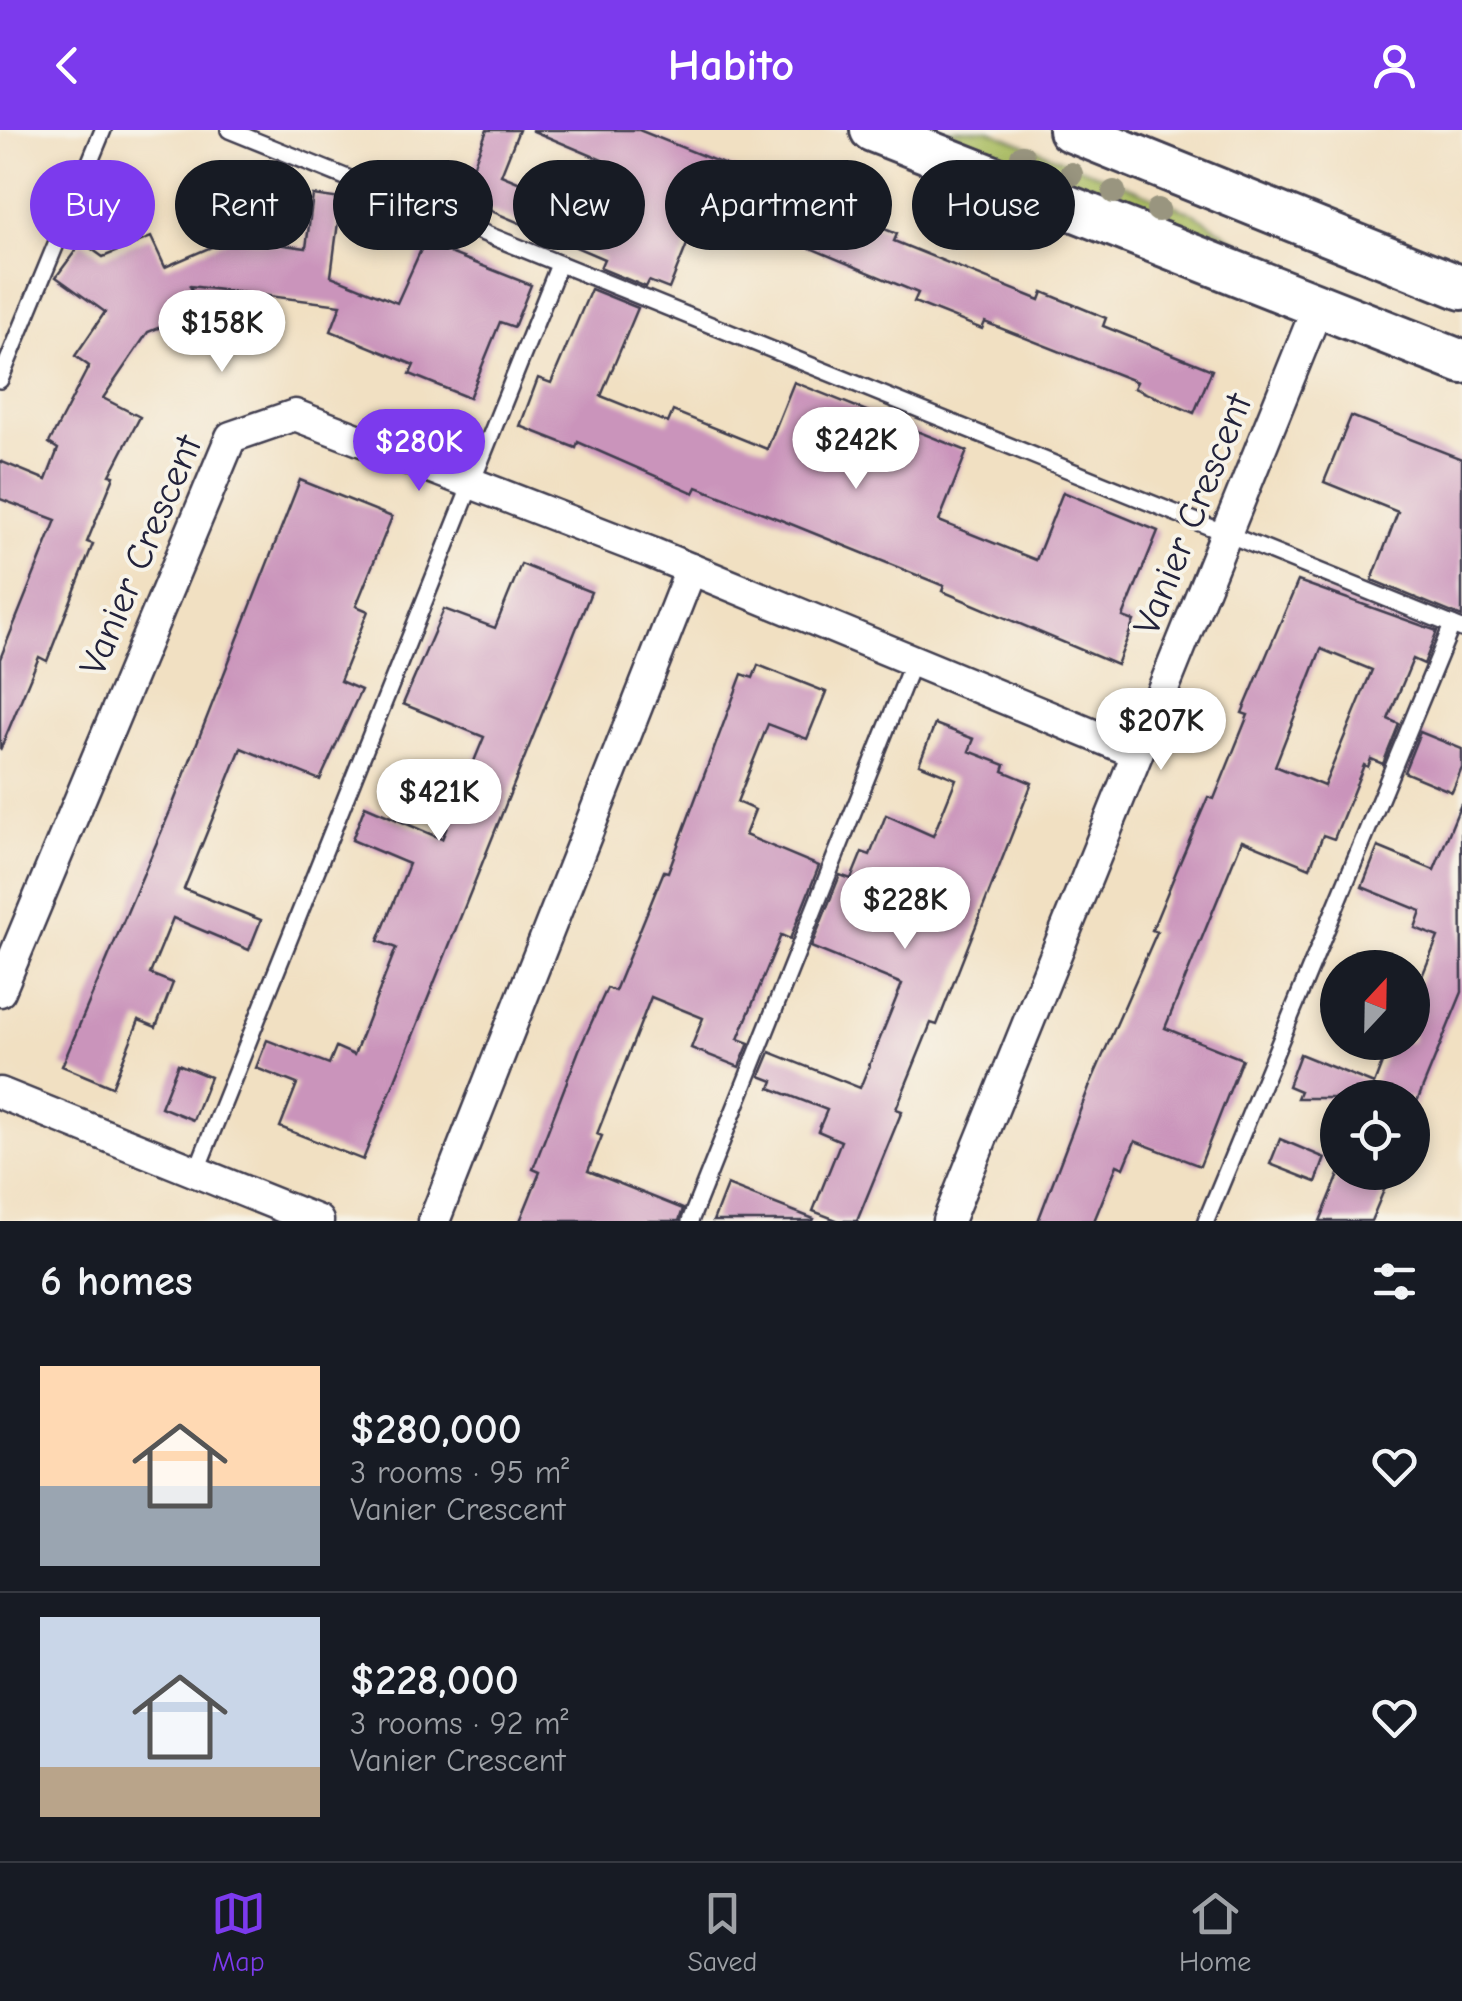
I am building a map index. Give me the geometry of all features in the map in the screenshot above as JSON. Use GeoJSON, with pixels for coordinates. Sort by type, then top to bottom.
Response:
{"type":"FeatureCollection","features":[{"type":"Feature","properties":{"kind":"street"},"geometry":{"type":"LineString","coordinates":[[872,130],[1462,362]]}},
{"type":"Feature","properties":{"kind":"street"},"geometry":{"type":"LineString","coordinates":[[1071,130],[1462,288]]}},
{"type":"Feature","properties":{"kind":"street","name":"Vanier Crescent"},"geometry":{"type":"LineString","coordinates":[[948,1221],[1230,532],[1319,304]]}},
{"type":"Feature","properties":{"kind":"street","name":"Vanier Crescent"},"geometry":{"type":"LineString","coordinates":[[0,991],[231,438],[295,415],[471,481],[1137,753]]}},
{"type":"Feature","properties":{"kind":"street"},"geometry":{"type":"LineString","coordinates":[[434,1221],[690,569]]}},
{"type":"Feature","properties":{"kind":"street"},"geometry":{"type":"LineString","coordinates":[[0,1093],[318,1221]]}},
{"type":"Feature","properties":{"kind":"lane"},"geometry":{"type":"LineString","coordinates":[[0,380],[103,130]]}},
{"type":"Feature","properties":{"kind":"lane"},"geometry":{"type":"LineString","coordinates":[[229,130],[558,267],[1230,532],[1457,627],[1206,1221]]}},
{"type":"Feature","properties":{"kind":"lane"},"geometry":{"type":"LineString","coordinates":[[196,1172],[558,267]]}},
{"type":"Feature","properties":{"kind":"lane"},"geometry":{"type":"LineString","coordinates":[[690,1221],[914,659]]}},
{"type":"Feature","properties":{"kind":"green space"},"geometry":{"type":"Polygon","coordinates":[[[941,130],[988,130],[1062,160],[1014,160],[941,130]]]}},
{"type":"Feature","properties":{"kind":"green space"},"geometry":{"type":"Polygon","coordinates":[[[1075,165],[1194,213],[1261,257],[1261,262],[1075,185],[1075,165]]]}},
{"type":"Feature","properties":{"kind":"building"},"geometry":{"type":"Polygon","coordinates":[[[487,130],[519,130],[501,175],[513,180],[513,220],[493,212],[493,160],[476,160],[487,130]]]}},
{"type":"Feature","properties":{"kind":"building"},"geometry":{"type":"Polygon","coordinates":[[[531,130],[639,130],[713,160],[665,160],[665,250],[685,250],[669,289],[649,281],[646,287],[600,268],[604,259],[583,250],[645,250],[645,160],[602,160],[531,130]]]}},
{"type":"Feature","properties":{"kind":"building"},"geometry":{"type":"Polygon","coordinates":[[[313,195],[333,198],[331,276],[397,303],[421,250],[451,250],[450,253],[531,285],[514,327],[500,322],[469,398],[410,374],[414,365],[331,331],[341,305],[190,286],[201,311],[148,332],[103,398],[140,417],[110,475],[114,476],[87,542],[93,544],[47,661],[39,657],[0,750],[0,659],[56,520],[0,499],[0,461],[46,480],[58,449],[49,443],[89,366],[75,356],[105,312],[56,277],[76,250],[93,250],[103,257],[120,250],[155,250],[155,246],[165,267],[204,250],[313,250],[313,195]]]}},
{"type":"Feature","properties":{"kind":"building"},"geometry":{"type":"Polygon","coordinates":[[[892,232],[897,234],[894,241],[912,250],[1040,300],[1043,292],[1106,318],[1103,326],[1212,370],[1194,413],[1134,388],[1137,382],[985,322],[982,329],[914,302],[918,293],[815,250],[892,250],[892,232]]]}},
{"type":"Feature","properties":{"kind":"building"},"geometry":{"type":"Polygon","coordinates":[[[591,289],[638,308],[601,396],[668,423],[673,411],[767,449],[794,382],[967,451],[939,521],[1036,560],[1063,492],[1158,531],[1123,617],[1134,621],[1117,665],[942,591],[944,586],[781,520],[697,487],[694,493],[578,442],[576,448],[520,426],[538,378],[551,383],[591,289]]]}},
{"type":"Feature","properties":{"kind":"building"},"geometry":{"type":"Polygon","coordinates":[[[1351,416],[1462,459],[1462,617],[1372,580],[1398,512],[1324,482],[1351,416]]]}},
{"type":"Feature","properties":{"kind":"building"},"geometry":{"type":"Polygon","coordinates":[[[300,480],[392,517],[356,606],[368,611],[340,681],[361,690],[320,780],[241,748],[184,889],[261,920],[249,950],[173,918],[150,974],[173,983],[156,1027],[139,1020],[112,1087],[62,1066],[171,809],[300,480]]]}},
{"type":"Feature","properties":{"kind":"building"},"geometry":{"type":"Polygon","coordinates":[[[521,564],[591,592],[363,1160],[280,1127],[297,1084],[256,1068],[267,1040],[329,1064],[336,1047],[354,1055],[396,948],[378,941],[409,864],[352,840],[365,806],[442,839],[484,737],[403,704],[444,609],[495,628],[521,564]]]}},
{"type":"Feature","properties":{"kind":"building"},"geometry":{"type":"Polygon","coordinates":[[[1298,581],[1437,631],[1424,664],[1413,659],[1388,719],[1399,724],[1383,764],[1371,759],[1368,767],[1364,765],[1334,839],[1323,835],[1310,868],[1242,840],[1165,1028],[1242,1059],[1200,1166],[1135,1141],[1124,1168],[1117,1165],[1094,1221],[1038,1221],[1089,1087],[1157,932],[1152,930],[1178,867],[1208,797],[1214,799],[1248,715],[1242,713],[1298,581]],[[1321,649],[1275,766],[1324,786],[1372,670],[1321,649]]]}},
{"type":"Feature","properties":{"kind":"building"},"geometry":{"type":"Polygon","coordinates":[[[758,665],[826,692],[807,739],[768,724],[737,802],[755,810],[745,835],[819,866],[790,939],[781,935],[738,1039],[749,1043],[739,1067],[691,1048],[703,1018],[651,997],[597,1134],[602,1136],[588,1171],[683,1209],[679,1221],[520,1221],[540,1172],[533,1169],[579,1050],[607,988],[615,991],[664,871],[668,872],[742,674],[753,678],[758,665]]]}},
{"type":"Feature","properties":{"kind":"building"},"geometry":{"type":"Polygon","coordinates":[[[935,724],[974,739],[969,751],[1005,765],[1003,771],[1032,783],[937,1025],[931,1023],[896,1109],[902,1111],[857,1221],[839,1221],[813,1211],[841,1141],[818,1131],[827,1110],[770,1088],[773,1081],[760,1076],[770,1052],[860,1088],[902,984],[811,947],[840,875],[851,879],[862,852],[870,855],[886,815],[933,836],[956,779],[919,764],[935,724]]]}},
{"type":"Feature","properties":{"kind":"building"},"geometry":{"type":"Polygon","coordinates":[[[1420,732],[1462,749],[1462,768],[1452,792],[1404,772],[1420,732]]]}},
{"type":"Feature","properties":{"kind":"building"},"geometry":{"type":"Polygon","coordinates":[[[1461,804],[1462,992],[1426,1080],[1376,1080],[1383,1060],[1430,1060],[1430,957],[1438,937],[1415,928],[1421,911],[1362,887],[1378,847],[1434,870],[1461,804]]]}},
{"type":"Feature","properties":{"kind":"building"},"geometry":{"type":"Polygon","coordinates":[[[1300,1054],[1364,1080],[1320,1080],[1320,1098],[1297,1098],[1300,1091],[1288,1086],[1300,1054]]]}},
{"type":"Feature","properties":{"kind":"building"},"geometry":{"type":"Polygon","coordinates":[[[178,1064],[210,1077],[193,1120],[161,1107],[178,1064]]]}},
{"type":"Feature","properties":{"kind":"building"},"geometry":{"type":"Polygon","coordinates":[[[1280,1139],[1320,1156],[1316,1182],[1270,1164],[1280,1139]]]}},
{"type":"Feature","properties":{"kind":"building"},"geometry":{"type":"Polygon","coordinates":[[[727,1185],[814,1219],[713,1221],[727,1185]]]}},
{"type":"Feature","properties":{"kind":"building"},"geometry":{"type":"Polygon","coordinates":[[[1333,1190],[1384,1190],[1371,1221],[1320,1221],[1333,1190]]]}}]}
